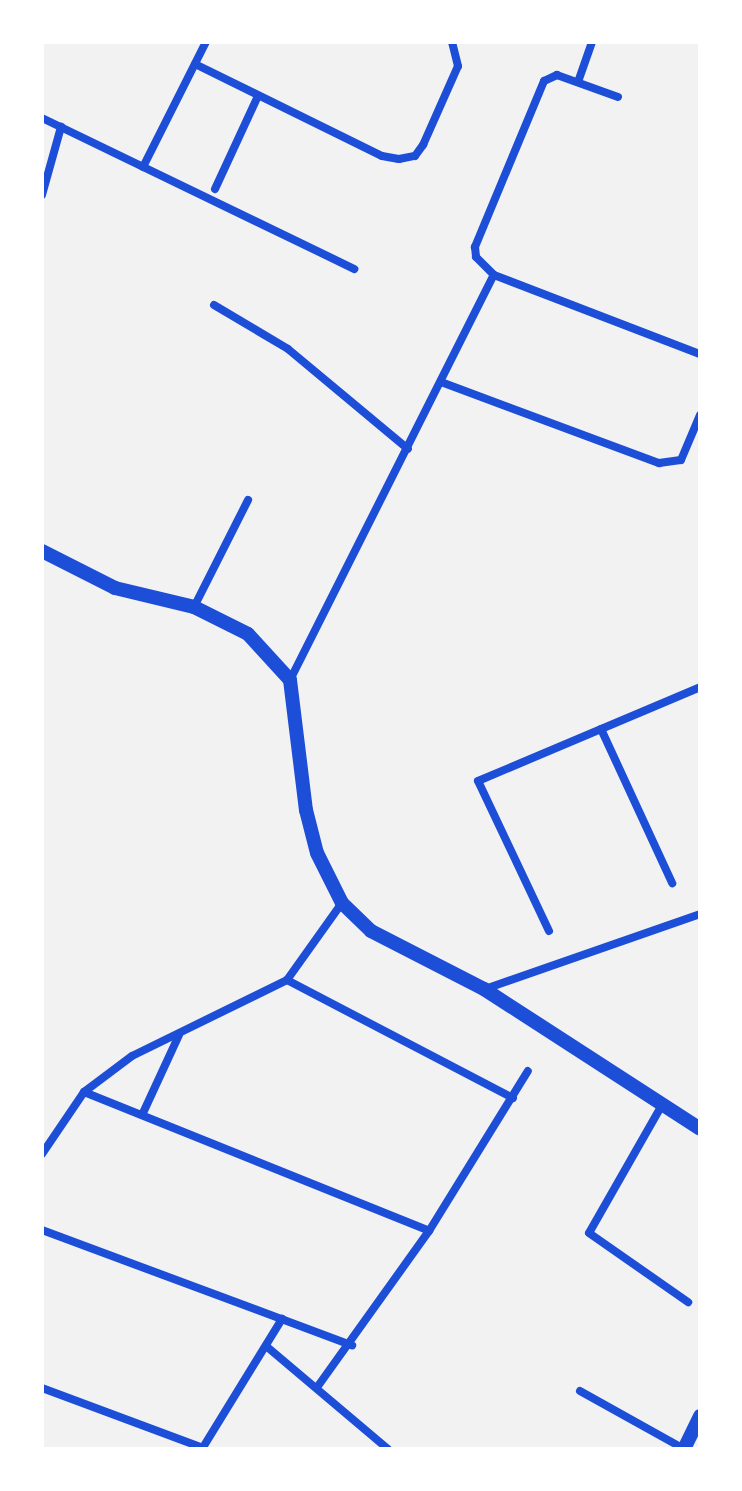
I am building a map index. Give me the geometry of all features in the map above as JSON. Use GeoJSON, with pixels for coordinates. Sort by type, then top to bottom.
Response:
{"type":"FeatureCollection","features":[{"type":"Feature","properties":{"kind":"street"},"geometry":{"type":"LineString","coordinates":[[143,167],[206,42]]}},
{"type":"Feature","properties":{"kind":"street"},"geometry":{"type":"LineString","coordinates":[[195,64],[382,156],[415,156],[458,66],[452,42]]}},
{"type":"Feature","properties":{"kind":"street"},"geometry":{"type":"LineString","coordinates":[[578,82],[592,42]]}},
{"type":"Feature","properties":{"kind":"street"},"geometry":{"type":"LineString","coordinates":[[618,97],[557,75],[544,81],[475,247],[482,267],[494,275],[700,354]]}},
{"type":"Feature","properties":{"kind":"street"},"geometry":{"type":"LineString","coordinates":[[215,189],[258,96]]}},
{"type":"Feature","properties":{"kind":"street"},"geometry":{"type":"LineString","coordinates":[[42,118],[354,269]]}},
{"type":"Feature","properties":{"kind":"street"},"geometry":{"type":"LineString","coordinates":[[42,195],[61,127]]}},
{"type":"Feature","properties":{"kind":"street"},"geometry":{"type":"LineString","coordinates":[[290,680],[494,275]]}},
{"type":"Feature","properties":{"kind":"street"},"geometry":{"type":"LineString","coordinates":[[214,305],[288,349],[408,449]]}},
{"type":"Feature","properties":{"kind":"street"},"geometry":{"type":"LineString","coordinates":[[441,382],[659,463],[681,460],[700,415]]}},
{"type":"Feature","properties":{"kind":"street"},"geometry":{"type":"LineString","coordinates":[[194,607],[248,500]]}},
{"type":"Feature","properties":{"kind":"street"},"geometry":{"type":"LineString","coordinates":[[42,551],[115,588],[194,607],[248,634],[290,680],[305,777],[306,810],[317,853],[342,903],[371,931],[484,989],[700,1129]]}},
{"type":"Feature","properties":{"kind":"street"},"geometry":{"type":"LineString","coordinates":[[549,931],[478,781],[700,687]]}},
{"type":"Feature","properties":{"kind":"street"},"geometry":{"type":"LineString","coordinates":[[601,729],[672,883]]}},
{"type":"Feature","properties":{"kind":"street"},"geometry":{"type":"LineString","coordinates":[[42,1154],[84,1092],[132,1056],[287,980],[342,903]]}},
{"type":"Feature","properties":{"kind":"street"},"geometry":{"type":"LineString","coordinates":[[484,989],[700,914]]}},
{"type":"Feature","properties":{"kind":"street"},"geometry":{"type":"LineString","coordinates":[[287,980],[513,1098]]}},
{"type":"Feature","properties":{"kind":"street"},"geometry":{"type":"LineString","coordinates":[[143,1113],[179,1034]]}},
{"type":"Feature","properties":{"kind":"street"},"geometry":{"type":"LineString","coordinates":[[318,1386],[352,1345],[429,1231],[528,1071]]}},
{"type":"Feature","properties":{"kind":"street"},"geometry":{"type":"LineString","coordinates":[[84,1092],[143,1113],[429,1231]]}},
{"type":"Feature","properties":{"kind":"street"},"geometry":{"type":"LineString","coordinates":[[662,1105],[589,1233],[688,1302]]}},
{"type":"Feature","properties":{"kind":"street"},"geometry":{"type":"LineString","coordinates":[[42,1230],[352,1345]]}},
{"type":"Feature","properties":{"kind":"street"},"geometry":{"type":"LineString","coordinates":[[42,1388],[202,1449],[282,1319]]}},
{"type":"Feature","properties":{"kind":"street"},"geometry":{"type":"LineString","coordinates":[[266,1346],[318,1386],[388,1449]]}},
{"type":"Feature","properties":{"kind":"street"},"geometry":{"type":"LineString","coordinates":[[580,1391],[684,1449],[696,1435],[700,1416]]}}]}
